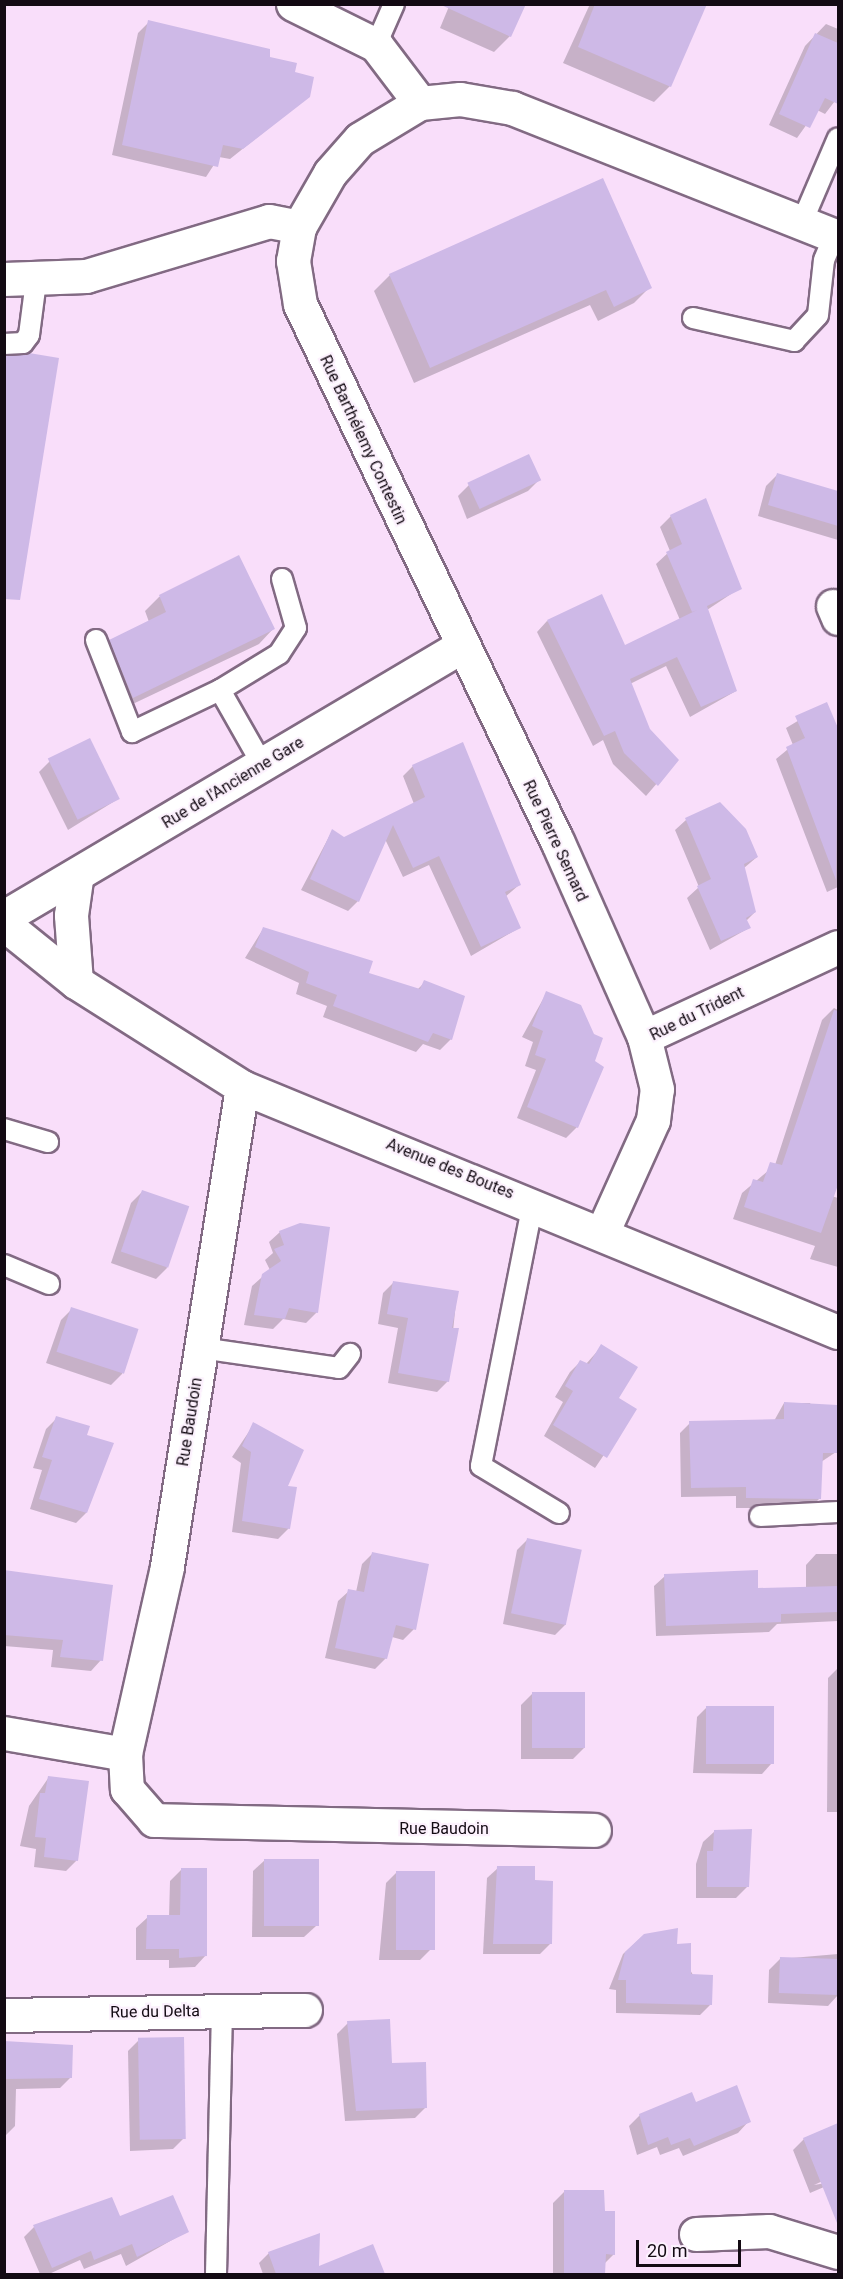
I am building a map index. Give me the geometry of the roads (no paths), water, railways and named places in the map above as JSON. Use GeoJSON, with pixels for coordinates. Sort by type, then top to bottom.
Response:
{"type":"FeatureCollection","features":[{"type":"Feature","properties":{"kind":"street"},"geometry":{"type":"LineString","coordinates":[[293,4],[376,45],[420,103]]}},
{"type":"Feature","properties":{"kind":"street","name":"Rue Barthélemy Contestin"},"geometry":{"type":"LineString","coordinates":[[460,647],[300,304],[293,261],[299,227],[345,153],[395,115],[420,103],[460,99],[512,108],[836,236]]}},
{"type":"Feature","properties":{"kind":"street"},"geometry":{"type":"LineString","coordinates":[[20,280],[153,259],[269,221],[299,227]]}},
{"type":"Feature","properties":{"kind":"street","name":"Rue de l'Ancienne Gare"},"geometry":{"type":"LineString","coordinates":[[4,917],[76,878],[262,764],[460,647]]}},
{"type":"Feature","properties":{"kind":"street","name":"Rue Pierre Semard"},"geometry":{"type":"LineString","coordinates":[[460,647],[557,841],[644,1037]]}},
{"type":"Feature","properties":{"kind":"street"},"geometry":{"type":"LineString","coordinates":[[76,878],[71,933],[76,982]]}},
{"type":"Feature","properties":{"kind":"street","name":"Avenue des Boutes"},"geometry":{"type":"LineString","coordinates":[[4,924],[76,982],[242,1087],[533,1203],[838,1332]]}},
{"type":"Feature","properties":{"kind":"street","name":"Rue du Trident"},"geometry":{"type":"LineString","coordinates":[[602,1233],[653,1120],[657,1089],[644,1037],[838,947]]}},
{"type":"Feature","properties":{"kind":"street","name":"Rue Baudoin"},"geometry":{"type":"LineString","coordinates":[[242,1087],[167,1567],[125,1754],[127,1789],[154,1820],[594,1830]]}},
{"type":"Feature","properties":{"kind":"street"},"geometry":{"type":"LineString","coordinates":[[4,1733],[125,1754]]}},
{"type":"Feature","properties":{"kind":"street","name":"Rue du Delta"},"geometry":{"type":"LineString","coordinates":[[4,2015],[305,2010]]}},
{"type":"Feature","properties":{"kind":"street"},"geometry":{"type":"LineString","coordinates":[[696,2234],[769,2231],[838,2252]]}},
{"type":"Feature","properties":{"kind":"lane"},"geometry":{"type":"LineString","coordinates":[[376,45],[394,4]]}},
{"type":"Feature","properties":{"kind":"lane"},"geometry":{"type":"LineString","coordinates":[[802,222],[838,138]]}},
{"type":"Feature","properties":{"kind":"lane"},"geometry":{"type":"LineString","coordinates":[[693,318],[794,341],[818,315],[824,260],[836,236]]}},
{"type":"Feature","properties":{"kind":"lane"},"geometry":{"type":"LineString","coordinates":[[4,344],[22,343],[29,335],[20,280]]}},
{"type":"Feature","properties":{"kind":"lane"},"geometry":{"type":"LineString","coordinates":[[96,640],[132,732],[220,690],[279,654],[296,628],[282,579]]}},
{"type":"Feature","properties":{"kind":"lane"},"geometry":{"type":"LineString","coordinates":[[220,690],[262,764]]}},
{"type":"Feature","properties":{"kind":"lane"},"geometry":{"type":"LineString","coordinates":[[4,1129],[48,1142]]}},
{"type":"Feature","properties":{"kind":"lane"},"geometry":{"type":"LineString","coordinates":[[533,1203],[481,1466],[559,1513]]}},
{"type":"Feature","properties":{"kind":"lane"},"geometry":{"type":"LineString","coordinates":[[4,1265],[49,1284]]}},
{"type":"Feature","properties":{"kind":"lane"},"geometry":{"type":"LineString","coordinates":[[201,1348],[339,1368],[350,1354]]}},
{"type":"Feature","properties":{"kind":"lane"},"geometry":{"type":"LineString","coordinates":[[760,1516],[838,1512]]}},
{"type":"Feature","properties":{"kind":"lane"},"geometry":{"type":"LineString","coordinates":[[216,2274],[222,2011]]}}]}
